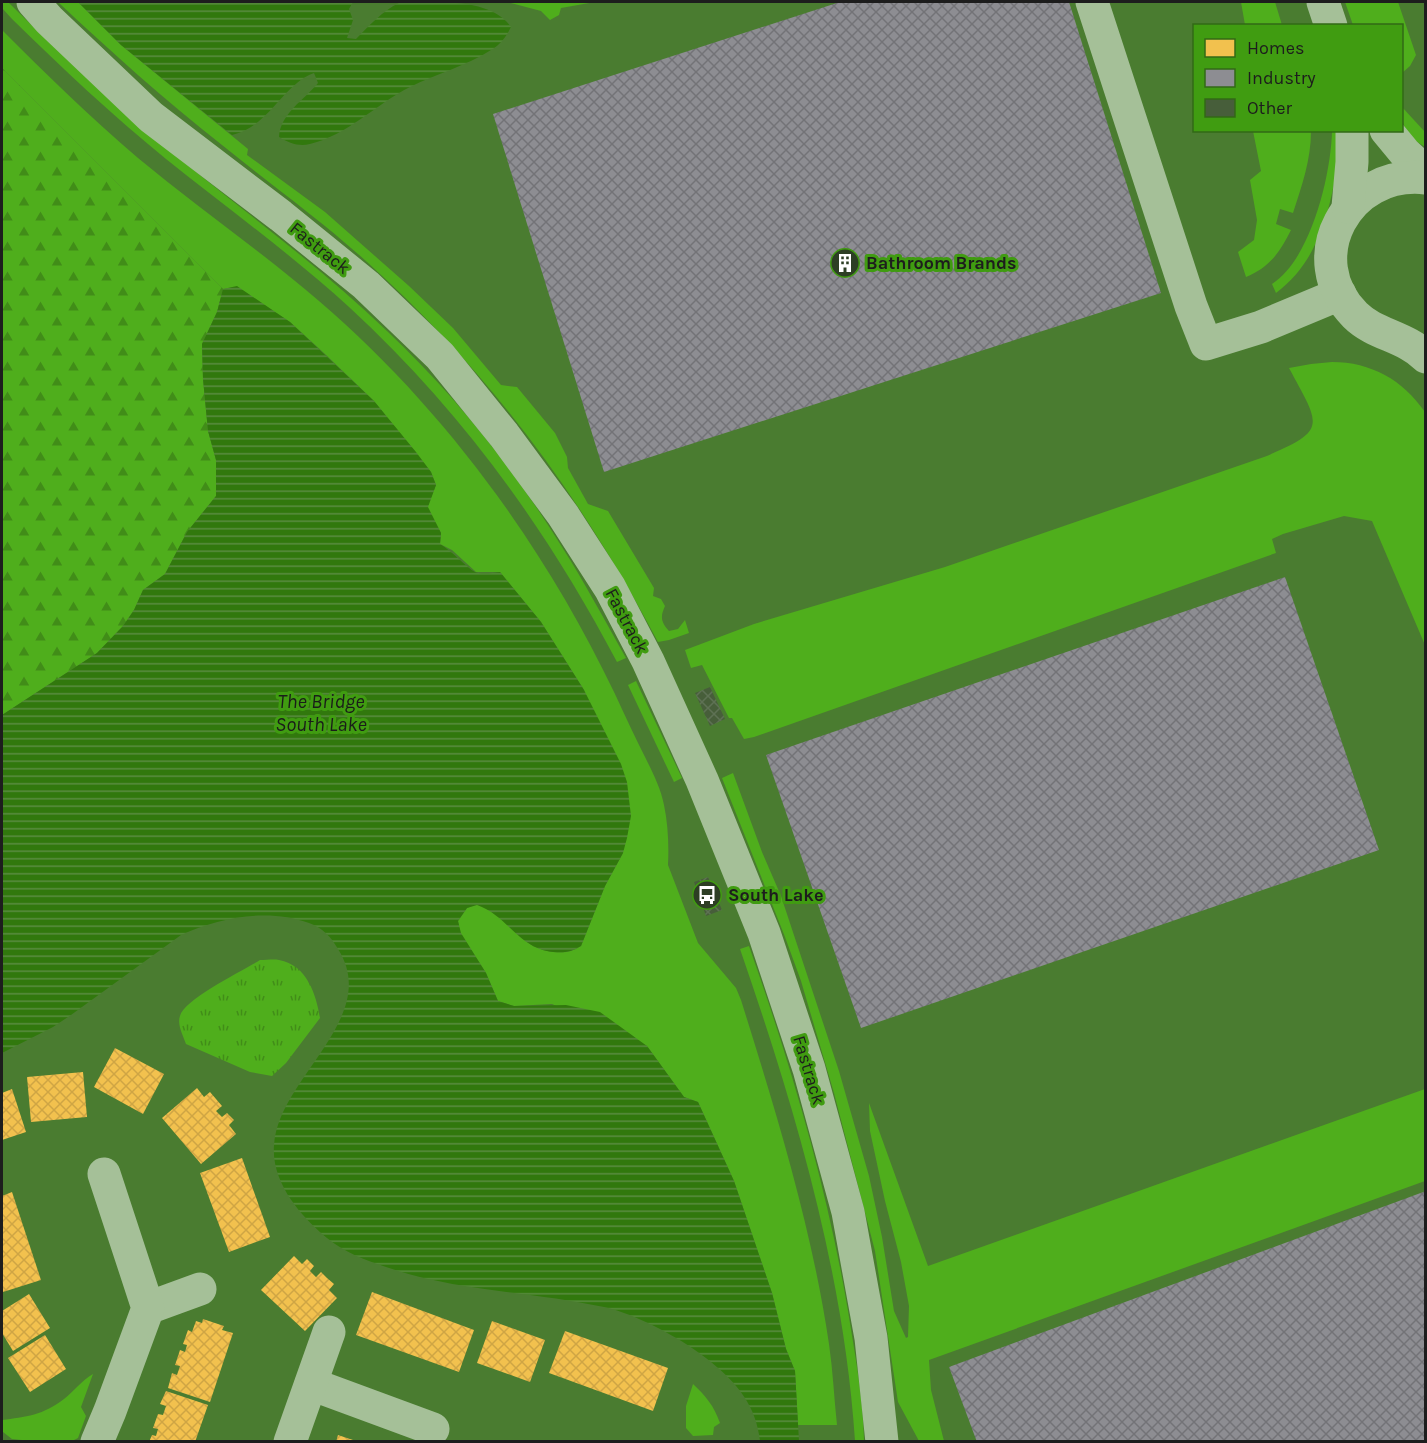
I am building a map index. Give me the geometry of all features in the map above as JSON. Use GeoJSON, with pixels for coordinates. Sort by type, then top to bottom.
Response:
{"type":"FeatureCollection","features":[{"type":"Feature","properties":{"kind":"street","name":"Fastrack"},"geometry":{"type":"LineString","coordinates":[[33,2],[151,117],[281,216],[366,285],[440,356],[504,435],[557,506],[610,588],[648,661],[702,780],[764,933],[809,1069],[848,1212],[872,1338],[882,1442]]}},
{"type":"Feature","properties":{"kind":"street"},"geometry":{"type":"LineString","coordinates":[[1092,2],[1191,306],[1206,344],[1261,327],[1340,294]]}},
{"type":"Feature","properties":{"kind":"street"},"geometry":{"type":"LineString","coordinates":[[1323,2],[1330,24]]}},
{"type":"Feature","properties":{"kind":"street"},"geometry":{"type":"LineString","coordinates":[[1348,207],[1352,132]]}},
{"type":"Feature","properties":{"kind":"street"},"geometry":{"type":"LineString","coordinates":[[1388,132],[1425,172]]}},
{"type":"Feature","properties":{"kind":"street"},"geometry":{"type":"LineString","coordinates":[[1425,178],[1410,176],[1387,180],[1365,191],[1348,207],[1337,227],[1331,249],[1332,273],[1340,294],[1354,314],[1374,329],[1412,337],[1425,357]]}},
{"type":"Feature","properties":{"kind":"street"},"geometry":{"type":"LineString","coordinates":[[97,1442],[111,1411],[148,1308],[104,1174]]}},
{"type":"Feature","properties":{"kind":"street"},"geometry":{"type":"LineString","coordinates":[[148,1308],[200,1289]]}},
{"type":"Feature","properties":{"kind":"street"},"geometry":{"type":"LineString","coordinates":[[290,1442],[329,1332]]}},
{"type":"Feature","properties":{"kind":"street"},"geometry":{"type":"LineString","coordinates":[[311,1384],[444,1437]]}},
{"type":"Feature","properties":{"kind":"green space"},"geometry":{"type":"Polygon","coordinates":[[[2,2],[8,2],[92,83],[145,130],[358,304],[436,380],[482,433],[524,489],[587,588],[626,658],[617,662],[590,612],[531,518],[464,429],[390,346],[305,268],[166,159],[107,108],[12,19],[2,8],[2,2]]]}},
{"type":"Feature","properties":{"kind":"green space"},"geometry":{"type":"Polygon","coordinates":[[[58,2],[78,2],[121,45],[248,149],[247,155],[325,212],[409,286],[453,328],[501,385],[517,387],[555,433],[567,457],[568,468],[588,504],[608,511],[654,588],[653,596],[661,599],[665,606],[662,619],[666,628],[669,631],[678,629],[685,620],[689,633],[658,642],[597,536],[530,439],[454,348],[412,304],[332,231],[159,93],[58,2]]]}},
{"type":"Feature","properties":{"kind":"green space"},"geometry":{"type":"Polygon","coordinates":[[[507,2],[595,2],[561,8],[559,15],[550,20],[541,11],[507,2]]]}},
{"type":"Feature","properties":{"kind":"green space"},"geometry":{"type":"Polygon","coordinates":[[[1241,2],[1275,2],[1282,24],[1245,24],[1241,2]]]}},
{"type":"Feature","properties":{"kind":"green space"},"geometry":{"type":"Polygon","coordinates":[[[1345,2],[1398,2],[1416,55],[1410,66],[1403,72],[1403,24],[1353,24],[1345,2]]]}},
{"type":"Feature","properties":{"kind":"green space"},"geometry":{"type":"Polygon","coordinates":[[[2,30],[69,96],[138,158],[297,283],[365,343],[408,387],[488,482],[524,533],[557,586],[615,694],[659,787],[666,820],[668,865],[698,943],[736,988],[741,1000],[780,1127],[813,1257],[832,1364],[837,1425],[798,1425],[795,1371],[786,1349],[772,1293],[734,1181],[698,1102],[684,1097],[647,1046],[552,1004],[514,1006],[498,1001],[486,973],[460,933],[458,921],[467,908],[477,904],[488,909],[522,938],[541,949],[565,952],[581,946],[605,886],[623,853],[584,690],[541,622],[500,572],[476,572],[452,550],[440,544],[441,533],[427,507],[436,485],[431,472],[374,401],[290,322],[237,287],[223,289],[2,68],[2,30]]]}},
{"type":"Feature","properties":{"kind":"green space"},"geometry":{"type":"Polygon","coordinates":[[[2,68],[223,289],[217,312],[202,344],[208,431],[216,460],[216,496],[187,532],[165,574],[143,590],[134,610],[123,626],[97,653],[2,715],[2,68]]]}},
{"type":"Feature","properties":{"kind":"green space"},"geometry":{"type":"Polygon","coordinates":[[[1403,108],[1425,132],[1425,147],[1413,139],[1404,127],[1403,108]]]}},
{"type":"Feature","properties":{"kind":"green space"},"geometry":{"type":"Polygon","coordinates":[[[1253,132],[1311,132],[1305,172],[1293,213],[1280,209],[1276,224],[1291,230],[1268,264],[1246,277],[1238,252],[1254,240],[1257,220],[1250,180],[1261,171],[1253,132]]]}},
{"type":"Feature","properties":{"kind":"green space"},"geometry":{"type":"Polygon","coordinates":[[[1332,132],[1342,132],[1331,198],[1317,240],[1307,260],[1293,278],[1276,293],[1272,284],[1286,272],[1298,256],[1308,236],[1323,192],[1332,132]]]}},
{"type":"Feature","properties":{"kind":"green space"},"geometry":{"type":"Polygon","coordinates":[[[1332,362],[1360,365],[1385,375],[1407,391],[1425,412],[1425,645],[1372,521],[1344,516],[1272,539],[1276,553],[754,737],[744,739],[732,718],[729,718],[702,665],[691,668],[685,650],[754,624],[945,567],[1285,448],[1309,432],[1312,424],[1312,415],[1289,368],[1332,362]]]}},
{"type":"Feature","properties":{"kind":"green space"},"geometry":{"type":"Polygon","coordinates":[[[636,681],[682,778],[674,782],[628,685],[636,681]]]}},
{"type":"Feature","properties":{"kind":"green space"},"geometry":{"type":"Polygon","coordinates":[[[733,773],[781,896],[839,1071],[869,1176],[894,1311],[906,1338],[908,1337],[909,1306],[870,1131],[869,1103],[928,1266],[1425,1089],[1425,1181],[929,1360],[931,1390],[944,1441],[919,1441],[898,1402],[875,1251],[834,1093],[801,981],[722,778],[733,773]]]}},
{"type":"Feature","properties":{"kind":"green space"},"geometry":{"type":"Polygon","coordinates":[[[749,946],[793,1081],[830,1218],[856,1360],[864,1441],[855,1441],[840,1316],[814,1192],[780,1069],[740,949],[749,946]]]}},
{"type":"Feature","properties":{"kind":"green space"},"geometry":{"type":"Polygon","coordinates":[[[260,960],[279,960],[297,968],[313,990],[320,1018],[286,1063],[272,1076],[250,1072],[186,1044],[179,1023],[184,1009],[192,1001],[260,960]]]}},
{"type":"Feature","properties":{"kind":"green space"},"geometry":{"type":"Polygon","coordinates":[[[93,1374],[81,1407],[86,1416],[78,1438],[72,1441],[31,1441],[12,1439],[3,1432],[2,1420],[49,1409],[93,1374]]]}},
{"type":"Feature","properties":{"kind":"green space"},"geometry":{"type":"Polygon","coordinates":[[[693,1384],[709,1402],[718,1417],[720,1423],[714,1427],[713,1435],[693,1436],[686,1428],[686,1406],[693,1384]]]}},
{"type":"Feature","properties":{"kind":"water"},"geometry":{"type":"Polygon","coordinates":[[[78,2],[353,2],[349,9],[353,20],[347,38],[356,39],[381,14],[399,3],[445,2],[470,5],[493,12],[511,27],[495,48],[481,56],[397,94],[337,134],[310,144],[298,145],[279,137],[280,129],[288,114],[318,83],[314,73],[293,86],[256,123],[232,135],[121,45],[78,2]]]}},
{"type":"Feature","properties":{"kind":"water","name":"The Bridge South Lake"},"geometry":{"type":"Polygon","coordinates":[[[237,286],[290,322],[374,401],[416,452],[431,472],[436,485],[428,507],[441,533],[440,544],[475,572],[484,574],[500,572],[541,622],[584,690],[621,764],[627,782],[631,816],[627,838],[623,853],[605,886],[581,946],[564,952],[541,950],[531,945],[497,916],[477,905],[467,908],[458,921],[461,933],[486,973],[498,1001],[514,1006],[566,1005],[600,1012],[647,1046],[684,1097],[698,1102],[734,1181],[772,1293],[786,1349],[795,1371],[799,1441],[760,1441],[750,1406],[737,1387],[711,1362],[646,1322],[604,1307],[440,1282],[413,1275],[348,1251],[327,1238],[307,1219],[282,1185],[274,1159],[274,1145],[280,1120],[292,1096],[338,1024],[347,999],[348,974],[338,949],[326,933],[314,925],[293,918],[261,915],[212,923],[181,935],[53,1027],[2,1053],[2,715],[97,653],[123,626],[134,610],[143,590],[165,574],[187,532],[216,496],[216,460],[208,431],[202,344],[217,312],[223,289],[237,286]]]}},
{"type":"Feature","properties":{"kind":"building: Homes"},"geometry":{"type":"Polygon","coordinates":[[[115,1048],[164,1074],[143,1114],[94,1087],[115,1048]]]}},
{"type":"Feature","properties":{"kind":"building: Homes"},"geometry":{"type":"Polygon","coordinates":[[[83,1072],[87,1117],[31,1122],[27,1077],[83,1072]]]}},
{"type":"Feature","properties":{"kind":"building: Homes"},"geometry":{"type":"Polygon","coordinates":[[[197,1088],[204,1097],[210,1092],[222,1106],[216,1111],[222,1117],[227,1113],[234,1120],[229,1125],[236,1134],[201,1164],[162,1118],[197,1088]]]}},
{"type":"Feature","properties":{"kind":"building: Homes"},"geometry":{"type":"Polygon","coordinates":[[[12,1089],[26,1132],[2,1140],[2,1093],[12,1089]]]}},
{"type":"Feature","properties":{"kind":"building: Homes"},"geometry":{"type":"Polygon","coordinates":[[[242,1158],[270,1237],[229,1252],[200,1173],[242,1158]]]}},
{"type":"Feature","properties":{"kind":"building: Homes"},"geometry":{"type":"Polygon","coordinates":[[[12,1192],[41,1280],[3,1292],[2,1196],[12,1192]]]}},
{"type":"Feature","properties":{"kind":"building: Homes"},"geometry":{"type":"Polygon","coordinates":[[[294,1256],[302,1264],[307,1259],[314,1266],[310,1271],[316,1277],[321,1272],[334,1284],[329,1290],[337,1298],[305,1331],[261,1290],[294,1256]]]}},
{"type":"Feature","properties":{"kind":"building: Homes"},"geometry":{"type":"Polygon","coordinates":[[[372,1292],[474,1330],[459,1372],[356,1335],[372,1292]]]}},
{"type":"Feature","properties":{"kind":"building: Homes"},"geometry":{"type":"Polygon","coordinates":[[[29,1294],[50,1328],[13,1351],[2,1333],[2,1311],[29,1294]]]}},
{"type":"Feature","properties":{"kind":"building: Homes"},"geometry":{"type":"Polygon","coordinates":[[[203,1319],[224,1326],[222,1330],[233,1333],[210,1402],[168,1388],[172,1373],[177,1375],[180,1366],[175,1365],[180,1350],[185,1352],[187,1345],[183,1344],[188,1330],[192,1332],[196,1321],[202,1323],[203,1319]]]}},
{"type":"Feature","properties":{"kind":"building: Homes"},"geometry":{"type":"Polygon","coordinates":[[[492,1321],[545,1340],[530,1382],[477,1363],[492,1321]]]}},
{"type":"Feature","properties":{"kind":"building: Homes"},"geometry":{"type":"Polygon","coordinates":[[[565,1331],[668,1368],[653,1411],[549,1373],[565,1331]]]}},
{"type":"Feature","properties":{"kind":"building: Homes"},"geometry":{"type":"Polygon","coordinates":[[[45,1335],[66,1369],[30,1392],[8,1358],[45,1335]]]}},
{"type":"Feature","properties":{"kind":"building: Homes"},"geometry":{"type":"Polygon","coordinates":[[[166,1391],[208,1405],[195,1442],[149,1442],[152,1435],[156,1436],[158,1429],[153,1428],[158,1414],[163,1415],[166,1406],[160,1404],[166,1391]]]}},
{"type":"Feature","properties":{"kind":"building: Homes"},"geometry":{"type":"Polygon","coordinates":[[[338,1435],[356,1441],[336,1442],[338,1435]]]}},
{"type":"Feature","properties":{"kind":"building: Industry","name":"Bathroom Brands"},"geometry":{"type":"Polygon","coordinates":[[[840,2],[1069,2],[1161,293],[604,472],[493,114],[840,2]]]}},
{"type":"Feature","properties":{"kind":"building: Industry"},"geometry":{"type":"Polygon","coordinates":[[[1285,577],[1379,850],[861,1028],[766,755],[1285,577]]]}},
{"type":"Feature","properties":{"kind":"building: Industry"},"geometry":{"type":"Polygon","coordinates":[[[1426,1191],[1426,1442],[977,1442],[949,1367],[1426,1191]]]}},
{"type":"Feature","properties":{"kind":"building: Other"},"geometry":{"type":"Polygon","coordinates":[[[710,687],[725,719],[710,726],[695,693],[710,687]]]}},
{"type":"Feature","properties":{"kind":"building: Other"},"geometry":{"type":"Polygon","coordinates":[[[708,877],[722,910],[706,916],[694,882],[708,877]]]}},
{"type":"Feature","properties":{"kind":"place","name":"Bathroom Brands"},"geometry":{"type":"Point","coordinates":[845,263]}},
{"type":"Feature","properties":{"kind":"place","name":"South Lake"},"geometry":{"type":"Point","coordinates":[707,895]}}]}
